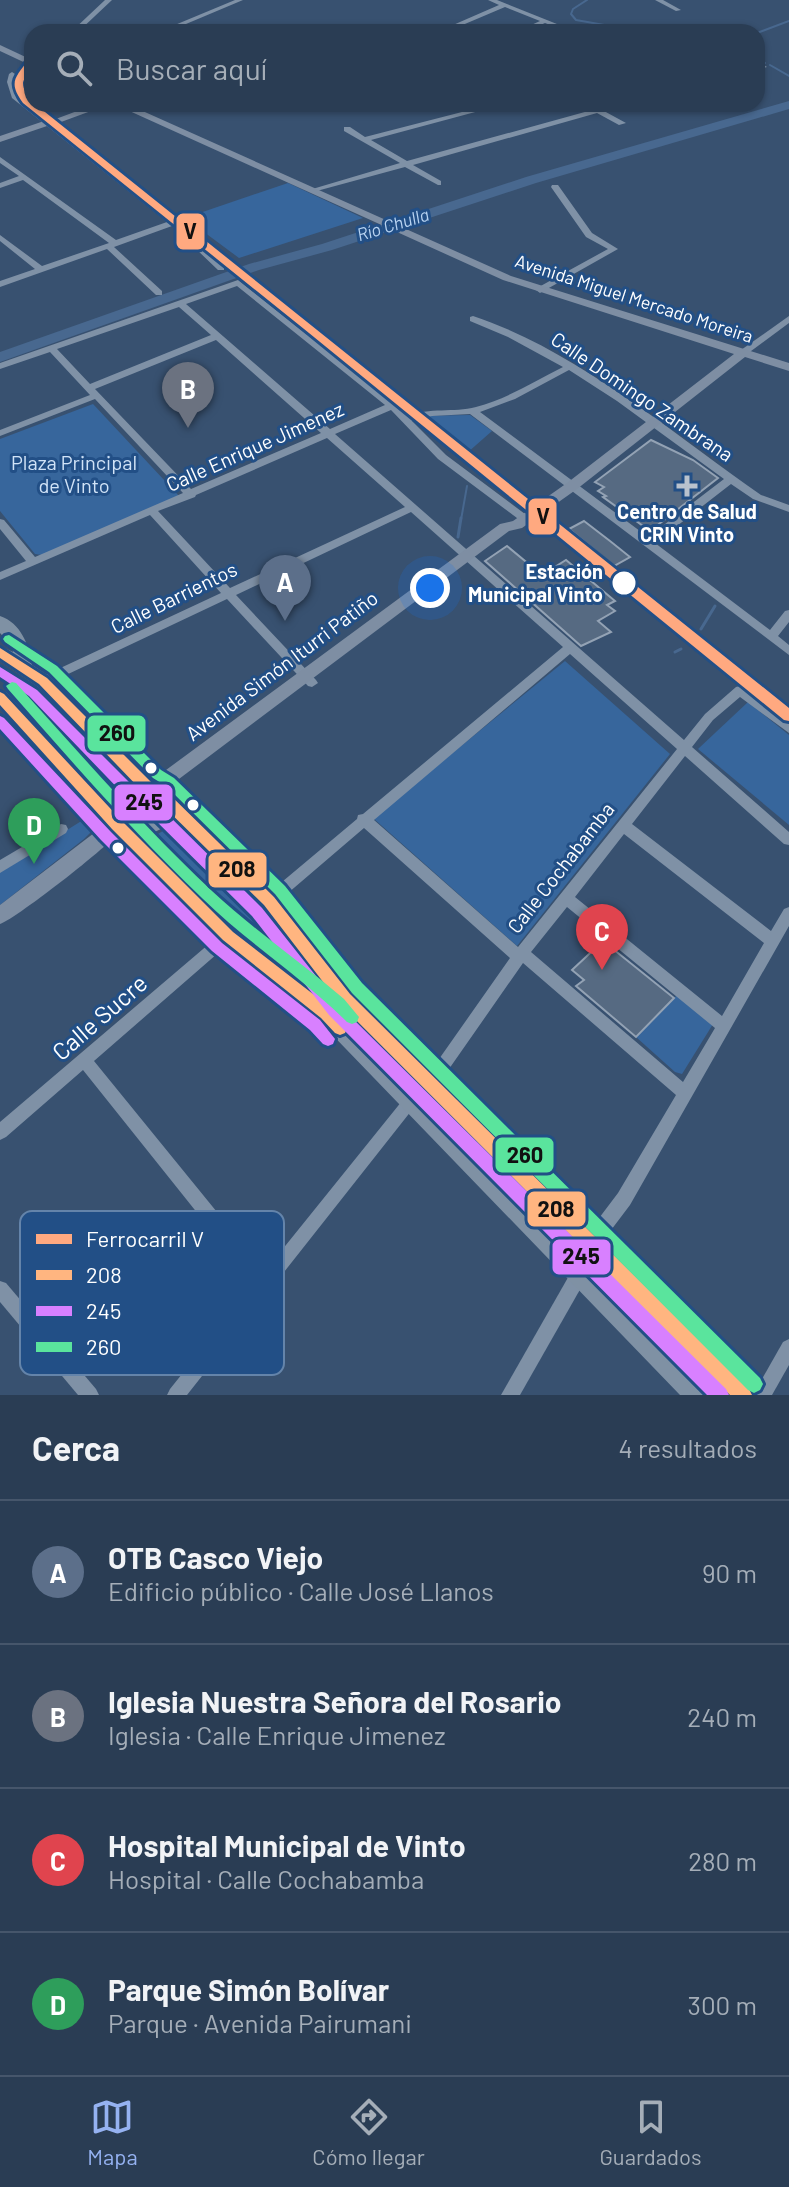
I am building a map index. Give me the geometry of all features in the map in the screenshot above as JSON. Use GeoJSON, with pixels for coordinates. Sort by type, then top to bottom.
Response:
{"type":"FeatureCollection","features":[{"type":"Feature","properties":{"kind":"highway"},"geometry":{"type":"LineString","coordinates":[[0,622],[20,644],[24,668]]}},
{"type":"Feature","properties":{"kind":"highway"},"geometry":{"type":"LineString","coordinates":[[0,652],[43,681],[269,901],[345,999],[743,1395]]}},
{"type":"Feature","properties":{"kind":"highway"},"geometry":{"type":"LineString","coordinates":[[1,700],[228,936],[326,1013],[698,1395]]}},
{"type":"Feature","properties":{"kind":"highway"},"geometry":{"type":"LineString","coordinates":[[118,824],[112,805],[120,795],[133,788],[157,794]]}},
{"type":"Feature","properties":{"kind":"highway"},"geometry":{"type":"LineString","coordinates":[[118,824],[145,829],[157,823],[164,813],[157,794]]}},
{"type":"Feature","properties":{"kind":"main road"},"geometry":{"type":"LineString","coordinates":[[0,48],[24,58]]}},
{"type":"Feature","properties":{"kind":"main road"},"geometry":{"type":"LineString","coordinates":[[58,120],[82,112]]}},
{"type":"Feature","properties":{"kind":"main road","name":"Avenida Miguel Mercado Moreira"},"geometry":{"type":"LineString","coordinates":[[138,112],[540,290],[789,367]]}},
{"type":"Feature","properties":{"kind":"main road"},"geometry":{"type":"LineString","coordinates":[[0,139],[47,123]]}},
{"type":"Feature","properties":{"kind":"main road","name":"Avenida Simón Iturri Patiño"},"geometry":{"type":"LineString","coordinates":[[157,794],[469,560],[514,533],[521,522],[744,352]]}},
{"type":"Feature","properties":{"kind":"main road"},"geometry":{"type":"LineString","coordinates":[[0,916],[118,824]]}},
{"type":"Feature","properties":{"kind":"street"},"geometry":{"type":"LineString","coordinates":[[73,24],[99,0]]}},
{"type":"Feature","properties":{"kind":"street"},"geometry":{"type":"LineString","coordinates":[[83,24],[109,0]]}},
{"type":"Feature","properties":{"kind":"street"},"geometry":{"type":"LineString","coordinates":[[181,24],[240,0]]}},
{"type":"Feature","properties":{"kind":"street"},"geometry":{"type":"LineString","coordinates":[[491,0],[553,24]]}},
{"type":"Feature","properties":{"kind":"street"},"geometry":{"type":"LineString","coordinates":[[658,0],[678,10]]}},
{"type":"Feature","properties":{"kind":"street"},"geometry":{"type":"LineString","coordinates":[[459,24],[505,5]]}},
{"type":"Feature","properties":{"kind":"street"},"geometry":{"type":"LineString","coordinates":[[538,24],[545,21]]}},
{"type":"Feature","properties":{"kind":"street"},"geometry":{"type":"LineString","coordinates":[[12,74],[10,82],[14,97],[24,105]]}},
{"type":"Feature","properties":{"kind":"street"},"geometry":{"type":"LineString","coordinates":[[33,112],[173,223],[221,268]]}},
{"type":"Feature","properties":{"kind":"street"},"geometry":{"type":"LineString","coordinates":[[365,139],[470,112]]}},
{"type":"Feature","properties":{"kind":"street"},"geometry":{"type":"LineString","coordinates":[[313,190],[593,112]]}},
{"type":"Feature","properties":{"kind":"street"},"geometry":{"type":"LineString","coordinates":[[603,112],[622,123]]}},
{"type":"Feature","properties":{"kind":"street"},"geometry":{"type":"LineString","coordinates":[[47,123],[58,120]]}},
{"type":"Feature","properties":{"kind":"street"},"geometry":{"type":"LineString","coordinates":[[347,129],[438,183]]}},
{"type":"Feature","properties":{"kind":"street"},"geometry":{"type":"LineString","coordinates":[[0,159],[111,244],[159,293]]}},
{"type":"Feature","properties":{"kind":"street"},"geometry":{"type":"LineString","coordinates":[[0,186],[24,177]]}},
{"type":"Feature","properties":{"kind":"street"},"geometry":{"type":"LineString","coordinates":[[540,290],[614,249],[589,235],[555,187]]}},
{"type":"Feature","properties":{"kind":"street"},"geometry":{"type":"LineString","coordinates":[[0,284],[173,223]]}},
{"type":"Feature","properties":{"kind":"street"},"geometry":{"type":"LineString","coordinates":[[0,237],[42,270]]}},
{"type":"Feature","properties":{"kind":"street"},"geometry":{"type":"LineString","coordinates":[[0,366],[238,283],[392,406],[442,457],[521,522]]}},
{"type":"Feature","properties":{"kind":"street"},"geometry":{"type":"LineString","coordinates":[[180,303],[409,509],[789,840]]}},
{"type":"Feature","properties":{"kind":"street","name":"Calle Domingo Zambrana"},"geometry":{"type":"LineString","coordinates":[[473,319],[511,332],[569,367],[757,497],[789,509]]}},
{"type":"Feature","properties":{"kind":"street","name":"Avenida Simón Iturri Patiño"},"geometry":{"type":"LineString","coordinates":[[744,352],[789,319]]}},
{"type":"Feature","properties":{"kind":"street"},"geometry":{"type":"LineString","coordinates":[[0,433],[217,336]]}},
{"type":"Feature","properties":{"kind":"street"},"geometry":{"type":"LineString","coordinates":[[52,349],[191,495]]}},
{"type":"Feature","properties":{"kind":"street"},"geometry":{"type":"LineString","coordinates":[[407,420],[420,413],[472,411],[503,401],[569,367]]}},
{"type":"Feature","properties":{"kind":"street","name":"Calle Enrique Jimenez"},"geometry":{"type":"LineString","coordinates":[[0,576],[392,406]]}},
{"type":"Feature","properties":{"kind":"street"},"geometry":{"type":"LineString","coordinates":[[472,411],[789,651]]}},
{"type":"Feature","properties":{"kind":"street"},"geometry":{"type":"LineString","coordinates":[[649,542],[730,479]]}},
{"type":"Feature","properties":{"kind":"street","name":"Calle Barrientos"},"geometry":{"type":"LineString","coordinates":[[43,681],[409,509]]}},
{"type":"Feature","properties":{"kind":"street"},"geometry":{"type":"LineString","coordinates":[[153,512],[309,679]]}},
{"type":"Feature","properties":{"kind":"street"},"geometry":{"type":"LineString","coordinates":[[0,522],[33,562]]}},
{"type":"Feature","properties":{"kind":"street"},"geometry":{"type":"LineString","coordinates":[[771,637],[789,614]]}},
{"type":"Feature","properties":{"kind":"street"},"geometry":{"type":"LineString","coordinates":[[269,901],[569,648]]}},
{"type":"Feature","properties":{"kind":"street","name":"Calle Cochabamba"},"geometry":{"type":"LineString","coordinates":[[430,1084],[521,955],[709,717],[740,690],[789,728]]}},
{"type":"Feature","properties":{"kind":"street"},"geometry":{"type":"LineString","coordinates":[[363,819],[686,1094]]}},
{"type":"Feature","properties":{"kind":"street"},"geometry":{"type":"LineString","coordinates":[[623,825],[773,941]]}},
{"type":"Feature","properties":{"kind":"street"},"geometry":{"type":"LineString","coordinates":[[0,867],[61,829]]}},
{"type":"Feature","properties":{"kind":"street"},"geometry":{"type":"LineString","coordinates":[[566,898],[723,1026]]}},
{"type":"Feature","properties":{"kind":"street"},"geometry":{"type":"LineString","coordinates":[[590,1244],[624,1199],[789,913]]}},
{"type":"Feature","properties":{"kind":"street","name":"Calle Sucre"},"geometry":{"type":"LineString","coordinates":[[0,1132],[228,936]]}},
{"type":"Feature","properties":{"kind":"street"},"geometry":{"type":"LineString","coordinates":[[84,1060],[206,1211]]}},
{"type":"Feature","properties":{"kind":"street"},"geometry":{"type":"LineString","coordinates":[[284,1258],[411,1101]]}},
{"type":"Feature","properties":{"kind":"street"},"geometry":{"type":"LineString","coordinates":[[510,1395],[580,1273]]}},
{"type":"Feature","properties":{"kind":"street"},"geometry":{"type":"LineString","coordinates":[[0,1289],[20,1313]]}},
{"type":"Feature","properties":{"kind":"street"},"geometry":{"type":"LineString","coordinates":[[762,1395],[789,1348]]}},
{"type":"Feature","properties":{"kind":"street"},"geometry":{"type":"LineString","coordinates":[[73,1375],[90,1395]]}},
{"type":"Feature","properties":{"kind":"street"},"geometry":{"type":"LineString","coordinates":[[176,1395],[192,1375]]}},
{"type":"Feature","properties":{"kind":"green space"},"geometry":{"type":"Polygon","coordinates":[[[288,183],[363,218],[239,258],[185,218],[288,183]]]}},
{"type":"Feature","properties":{"kind":"green space","name":"Plaza Principal de Vinto"},"geometry":{"type":"Polygon","coordinates":[[[93,404],[179,496],[42,555],[35,554],[0,511],[0,439],[93,404]]]}},
{"type":"Feature","properties":{"kind":"green space"},"geometry":{"type":"Polygon","coordinates":[[[470,415],[492,431],[467,453],[421,416],[470,415]]]}},
{"type":"Feature","properties":{"kind":"green space"},"geometry":{"type":"Polygon","coordinates":[[[565,661],[670,754],[517,946],[373,818],[565,661]]]}},
{"type":"Feature","properties":{"kind":"green space"},"geometry":{"type":"Polygon","coordinates":[[[0,664],[39,692],[127,781],[113,789],[46,731],[14,696],[0,664]]]}},
{"type":"Feature","properties":{"kind":"green space"},"geometry":{"type":"Polygon","coordinates":[[[748,702],[789,735],[789,825],[698,749],[748,702]]]}},
{"type":"Feature","properties":{"kind":"green space"},"geometry":{"type":"Polygon","coordinates":[[[83,820],[92,831],[0,905],[0,872],[83,820]]]}},
{"type":"Feature","properties":{"kind":"green space"},"geometry":{"type":"Polygon","coordinates":[[[166,829],[233,885],[280,933],[336,1005],[237,926],[153,837],[166,829]]]}},
{"type":"Feature","properties":{"kind":"green space"},"geometry":{"type":"Polygon","coordinates":[[[677,995],[713,1024],[682,1074],[675,1072],[636,1037],[677,995]]]}},
{"type":"Feature","properties":{"kind":"building"},"geometry":{"type":"Polygon","coordinates":[[[651,440],[693,460],[718,478],[650,531],[603,497],[606,496],[598,491],[604,487],[595,482],[651,440]]]}},
{"type":"Feature","properties":{"kind":"building","name":"Estación Municipal Vinto"},"geometry":{"type":"Polygon","coordinates":[[[584,521],[630,557],[614,566],[569,529],[584,521]]]}},
{"type":"Feature","properties":{"kind":"building"},"geometry":{"type":"Polygon","coordinates":[[[507,546],[542,575],[566,560],[615,601],[607,605],[615,611],[598,621],[611,632],[581,646],[485,561],[507,546]]]}},
{"type":"Feature","properties":{"kind":"building"},"geometry":{"type":"Polygon","coordinates":[[[603,941],[674,998],[636,1037],[576,986],[584,980],[572,970],[603,941]]]}},
{"type":"Feature","properties":{"kind":"waterway"},"geometry":{"type":"LineString","coordinates":[[587,0],[573,9],[571,14],[576,20],[599,24]]}},
{"type":"Feature","properties":{"kind":"waterway"},"geometry":{"type":"LineString","coordinates":[[765,30],[789,21]]}},
{"type":"Feature","properties":{"kind":"waterway"},"geometry":{"type":"LineString","coordinates":[[770,65],[789,76]]}},
{"type":"Feature","properties":{"kind":"waterway","name":"Río Chulla"},"geometry":{"type":"LineString","coordinates":[[765,112],[789,105]]}},
{"type":"Feature","properties":{"kind":"waterway","name":"Río Chulla"},"geometry":{"type":"LineString","coordinates":[[0,357],[254,267],[327,247],[531,180],[765,112]]}},
{"type":"Feature","properties":{"kind":"waterway"},"geometry":{"type":"LineString","coordinates":[[461,520],[467,486]]}},
{"type":"Feature","properties":{"kind":"waterway"},"geometry":{"type":"LineString","coordinates":[[458,537],[461,518]]}},
{"type":"Feature","properties":{"kind":"waterway"},"geometry":{"type":"LineString","coordinates":[[701,629],[715,606]]}},
{"type":"Feature","properties":{"kind":"waterway"},"geometry":{"type":"LineString","coordinates":[[675,652],[681,649]]}},
{"type":"Feature","properties":{"kind":"rail line","name":"V"},"geometry":{"type":"LineString","coordinates":[[24,72],[18,80],[18,90],[24,98]]}},
{"type":"Feature","properties":{"kind":"rail line","name":"V"},"geometry":{"type":"LineString","coordinates":[[40,112],[789,716]]}},
{"type":"Feature","properties":{"kind":"transit line","name":"260"},"geometry":{"type":"LineString","coordinates":[[9,639],[53,669],[157,774],[170,782],[280,890],[357,988],[754,1384]]}},
{"type":"Feature","properties":{"kind":"transit line","name":"208"},"geometry":{"type":"LineString","coordinates":[[0,652],[43,681],[147,787],[159,793],[269,901],[345,999],[743,1395]]}},
{"type":"Feature","properties":{"kind":"transit line","name":"245"},"geometry":{"type":"LineString","coordinates":[[0,671],[33,693],[136,798],[150,806],[257,912],[334,1010],[720,1395]]}},
{"type":"Feature","properties":{"kind":"transit line","name":"260"},"geometry":{"type":"LineString","coordinates":[[12,686],[179,868],[239,924],[352,1017]]}},
{"type":"Feature","properties":{"kind":"transit line","name":"208"},"geometry":{"type":"LineString","coordinates":[[0,697],[117,825],[228,936],[326,1013],[340,1028]]}},
{"type":"Feature","properties":{"kind":"transit line","name":"245"},"geometry":{"type":"LineString","coordinates":[[0,721],[106,836],[217,947],[315,1025],[328,1039]]}},
{"type":"Feature","properties":{"kind":"place","name":"Iglesia Nuestra Señora del Rosario"},"geometry":{"type":"Point","coordinates":[188,428]}},
{"type":"Feature","properties":{"kind":"place","name":"Centro de Salud CRIN Vinto"},"geometry":{"type":"Point","coordinates":[687,486]}},
{"type":"Feature","properties":{"kind":"place","name":"Estación Municipal Vinto"},"geometry":{"type":"Point","coordinates":[624,583]}},
{"type":"Feature","properties":{"kind":"place","name":"OTB Casco Viejo"},"geometry":{"type":"Point","coordinates":[285,621]}},
{"type":"Feature","properties":{"kind":"place","name":"Parque Simón Bolívar"},"geometry":{"type":"Point","coordinates":[34,864]}},
{"type":"Feature","properties":{"kind":"place","name":"Hospital Municipal de Vinto"},"geometry":{"type":"Point","coordinates":[602,970]}}]}
